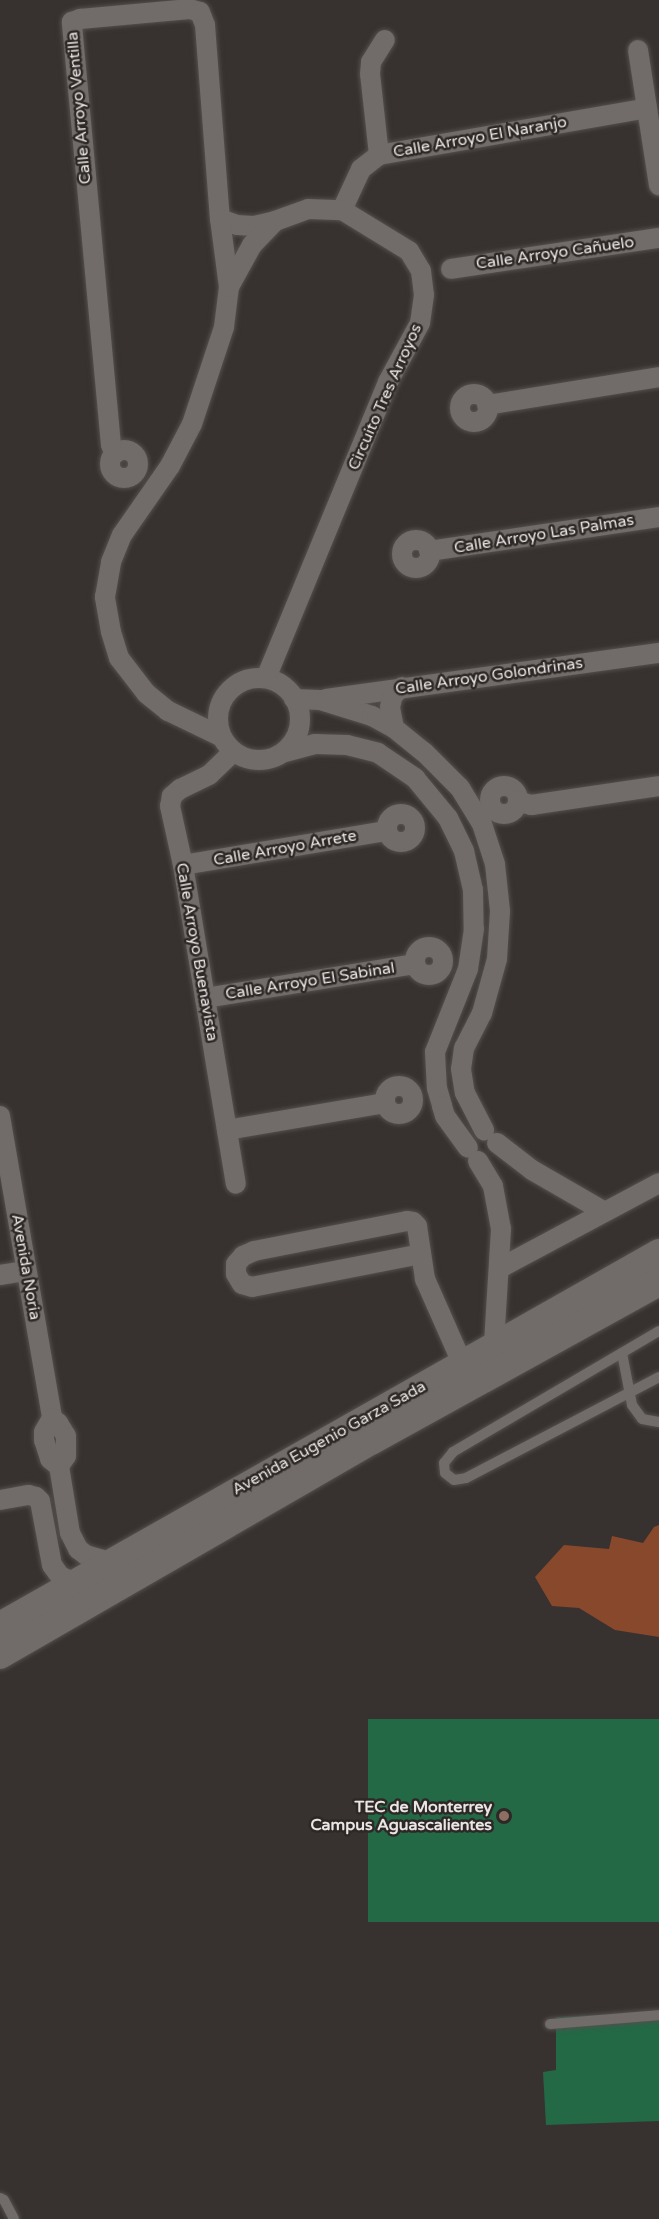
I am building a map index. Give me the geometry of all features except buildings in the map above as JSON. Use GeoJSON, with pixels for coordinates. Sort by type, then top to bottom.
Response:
{"type":"FeatureCollection","features":[{"type":"Feature","properties":{"kind":"main road","name":"Avenida Eugenio Garza Sada"},"geometry":{"type":"LineString","coordinates":[[0,1626],[659,1253]]}},
{"type":"Feature","properties":{"kind":"main road","name":"Avenida Eugenio Garza Sada"},"geometry":{"type":"LineString","coordinates":[[0,1655],[371,1441],[659,1282]]}},
{"type":"Feature","properties":{"kind":"street","name":"Calle Arroyo Ventilla"},"geometry":{"type":"LineString","coordinates":[[116,453],[111,445],[72,22],[80,19],[190,9],[200,12],[205,25],[220,219],[229,287]]}},
{"type":"Feature","properties":{"kind":"street"},"geometry":{"type":"LineString","coordinates":[[379,155],[370,74],[371,62],[385,40]]}},
{"type":"Feature","properties":{"kind":"street"},"geometry":{"type":"LineString","coordinates":[[638,50],[659,184]]}},
{"type":"Feature","properties":{"kind":"street","name":"Calle Arroyo El Naranjo"},"geometry":{"type":"LineString","coordinates":[[342,210],[361,169],[379,155],[647,108]]}},
{"type":"Feature","properties":{"kind":"street","name":"Circuito Tres Arroyos"},"geometry":{"type":"LineString","coordinates":[[220,219],[245,226],[275,221],[309,209],[342,210],[409,251],[421,271],[424,295],[420,322],[388,382],[266,678]]}},
{"type":"Feature","properties":{"kind":"street","name":"Circuito Tres Arroyos"},"geometry":{"type":"LineString","coordinates":[[233,752],[220,736],[168,711],[146,693],[119,658],[111,632],[105,597],[111,562],[122,535],[170,465],[192,424],[224,327],[229,287],[252,245],[275,221]]}},
{"type":"Feature","properties":{"kind":"street","name":"Calle Arroyo Cañuelo"},"geometry":{"type":"LineString","coordinates":[[451,269],[659,238]]}},
{"type":"Feature","properties":{"kind":"street"},"geometry":{"type":"LineString","coordinates":[[487,405],[659,377]]}},
{"type":"Feature","properties":{"kind":"street","name":"Calle Arroyo Las Palmas"},"geometry":{"type":"LineString","coordinates":[[429,551],[659,517]]}},
{"type":"Feature","properties":{"kind":"street","name":"Calle Arroyo Golondrinas"},"geometry":{"type":"LineString","coordinates":[[320,700],[659,653]]}},
{"type":"Feature","properties":{"kind":"street"},"geometry":{"type":"LineString","coordinates":[[220,736],[218,709],[223,697],[233,686],[246,679],[266,678],[280,683],[294,699],[300,718],[300,728],[294,741],[285,752]]}},
{"type":"Feature","properties":{"kind":"street"},"geometry":{"type":"LineString","coordinates":[[394,728],[390,707],[393,695],[402,687]]}},
{"type":"Feature","properties":{"kind":"street"},"geometry":{"type":"LineString","coordinates":[[294,699],[320,700],[372,716],[394,728],[424,752],[460,788],[482,824],[495,864],[500,911],[497,959],[482,1013],[464,1048],[461,1070],[465,1093],[491,1137],[521,1161],[603,1211]]}},
{"type":"Feature","properties":{"kind":"street"},"geometry":{"type":"LineString","coordinates":[[233,752],[251,760],[266,760],[315,744],[348,745],[378,753],[415,778],[448,818],[464,851],[473,890],[474,929],[468,969],[435,1052],[437,1088],[445,1116],[493,1186],[501,1229],[494,1345]]}},
{"type":"Feature","properties":{"kind":"street","name":"Calle Arroyo Buenavista"},"geometry":{"type":"LineString","coordinates":[[233,752],[209,775],[180,789],[172,796],[170,806],[183,865],[226,1130],[237,1184]]}},
{"type":"Feature","properties":{"kind":"street"},"geometry":{"type":"LineString","coordinates":[[518,801],[531,805],[659,786]]}},
{"type":"Feature","properties":{"kind":"street","name":"Calle Arroyo Arrete"},"geometry":{"type":"LineString","coordinates":[[183,865],[387,831]]}},
{"type":"Feature","properties":{"kind":"street","name":"Calle Arroyo El Sabinal"},"geometry":{"type":"LineString","coordinates":[[205,998],[415,964]]}},
{"type":"Feature","properties":{"kind":"street"},"geometry":{"type":"LineString","coordinates":[[226,1130],[385,1102]]}},
{"type":"Feature","properties":{"kind":"street","name":"Avenida Noria"},"geometry":{"type":"LineString","coordinates":[[0,1116],[51,1418],[44,1432],[44,1440],[50,1459],[59,1466],[73,1542],[86,1555],[110,1562]]}},
{"type":"Feature","properties":{"kind":"street"},"geometry":{"type":"LineString","coordinates":[[493,1186],[500,1167],[506,1163],[521,1161]]}},
{"type":"Feature","properties":{"kind":"street"},"geometry":{"type":"LineString","coordinates":[[500,1268],[659,1183]]}},
{"type":"Feature","properties":{"kind":"street"},"geometry":{"type":"LineString","coordinates":[[421,1254],[252,1287],[242,1284],[236,1274],[236,1264],[243,1256],[255,1251],[407,1221],[417,1226],[425,1279],[462,1363]]}},
{"type":"Feature","properties":{"kind":"street"},"geometry":{"type":"LineString","coordinates":[[0,1275],[26,1271]]}},
{"type":"Feature","properties":{"kind":"street"},"geometry":{"type":"LineString","coordinates":[[0,1500],[29,1495],[40,1501],[52,1565],[60,1576],[75,1582]]}},
{"type":"Feature","properties":{"kind":"lane"},"geometry":{"type":"LineString","coordinates":[[659,1331],[453,1452],[444,1464],[445,1473],[454,1480],[466,1478],[659,1377]]}},
{"type":"Feature","properties":{"kind":"lane"},"geometry":{"type":"LineString","coordinates":[[622,1353],[632,1405],[642,1419],[659,1422]]}},
{"type":"Feature","properties":{"kind":"lane"},"geometry":{"type":"LineString","coordinates":[[550,2024],[659,2015]]}},
{"type":"Feature","properties":{"kind":"lane"},"geometry":{"type":"LineString","coordinates":[[0,2198],[4,2200],[14,2219]]}},
{"type":"Feature","properties":{"kind":"green space"},"geometry":{"type":"Polygon","coordinates":[[[368,1719],[659,1719],[659,1922],[368,1922],[368,1719]]]}},
{"type":"Feature","properties":{"kind":"green space"},"geometry":{"type":"Polygon","coordinates":[[[659,2012],[659,2121],[546,2125],[543,2072],[556,2070],[556,2017],[659,2012]]]}},
{"type":"Feature","properties":{"kind":"place","name":"TEC de Monterrey Campus Aguascalientes"},"geometry":{"type":"Point","coordinates":[504,1816]}}]}
